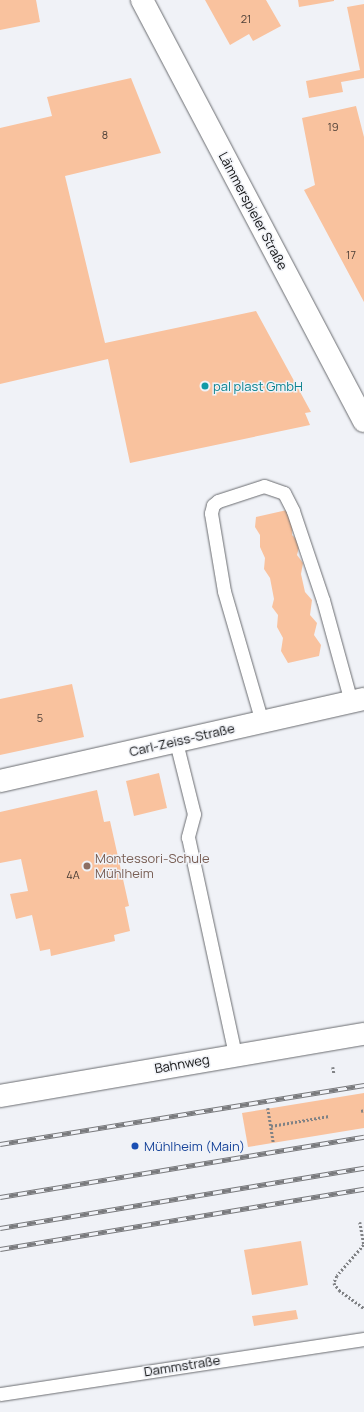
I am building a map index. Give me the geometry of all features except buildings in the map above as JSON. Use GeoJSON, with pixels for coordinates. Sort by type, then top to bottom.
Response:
{"type":"FeatureCollection","features":[{"type":"Feature","properties":{"kind":"street","name":"Lämmerspieler Straße"},"geometry":{"type":"LineString","coordinates":[[142,0],[364,421]]}},
{"type":"Feature","properties":{"kind":"street","name":"Carl-Zeiss-Straße"},"geometry":{"type":"LineString","coordinates":[[0,781],[357,700]]}},
{"type":"Feature","properties":{"kind":"street","name":"Bahnweg"},"geometry":{"type":"LineString","coordinates":[[0,1096],[235,1054],[364,1034]]}},
{"type":"Feature","properties":{"kind":"lane"},"geometry":{"type":"LineString","coordinates":[[262,722],[224,591],[212,514],[213,505],[218,501],[264,486],[284,493],[293,510],[357,700]]}},
{"type":"Feature","properties":{"kind":"lane"},"geometry":{"type":"LineString","coordinates":[[176,742],[194,814],[188,837],[235,1054]]}},
{"type":"Feature","properties":{"kind":"lane","name":"Dammstraße"},"geometry":{"type":"LineString","coordinates":[[0,1394],[364,1339]]}},
{"type":"Feature","properties":{"kind":"path"},"geometry":{"type":"LineString","coordinates":[[268,1108],[274,1144]]}},
{"type":"Feature","properties":{"kind":"path"},"geometry":{"type":"LineString","coordinates":[[271,1126],[329,1116]]}},
{"type":"Feature","properties":{"kind":"path"},"geometry":{"type":"LineString","coordinates":[[360,1222],[364,1245],[337,1276],[334,1283],[339,1290],[364,1308]]}},
{"type":"Feature","properties":{"kind":"railway"},"geometry":{"type":"LineString","coordinates":[[0,1144],[364,1085]]}},
{"type":"Feature","properties":{"kind":"railway"},"geometry":{"type":"LineString","coordinates":[[0,1197],[364,1137]]}},
{"type":"Feature","properties":{"kind":"railway"},"geometry":{"type":"LineString","coordinates":[[0,1228],[364,1168]]}},
{"type":"Feature","properties":{"kind":"railway"},"geometry":{"type":"LineString","coordinates":[[0,1249],[364,1189]]}},
{"type":"Feature","properties":{"kind":"place","name":"pal plast GmbH"},"geometry":{"type":"Point","coordinates":[205,386]}},
{"type":"Feature","properties":{"kind":"place","name":"Montessori-Schule Mühlheim"},"geometry":{"type":"Point","coordinates":[87,866]}},
{"type":"Feature","properties":{"kind":"place","name":"Mühlheim (Main)"},"geometry":{"type":"Point","coordinates":[135,1146]}}]}
